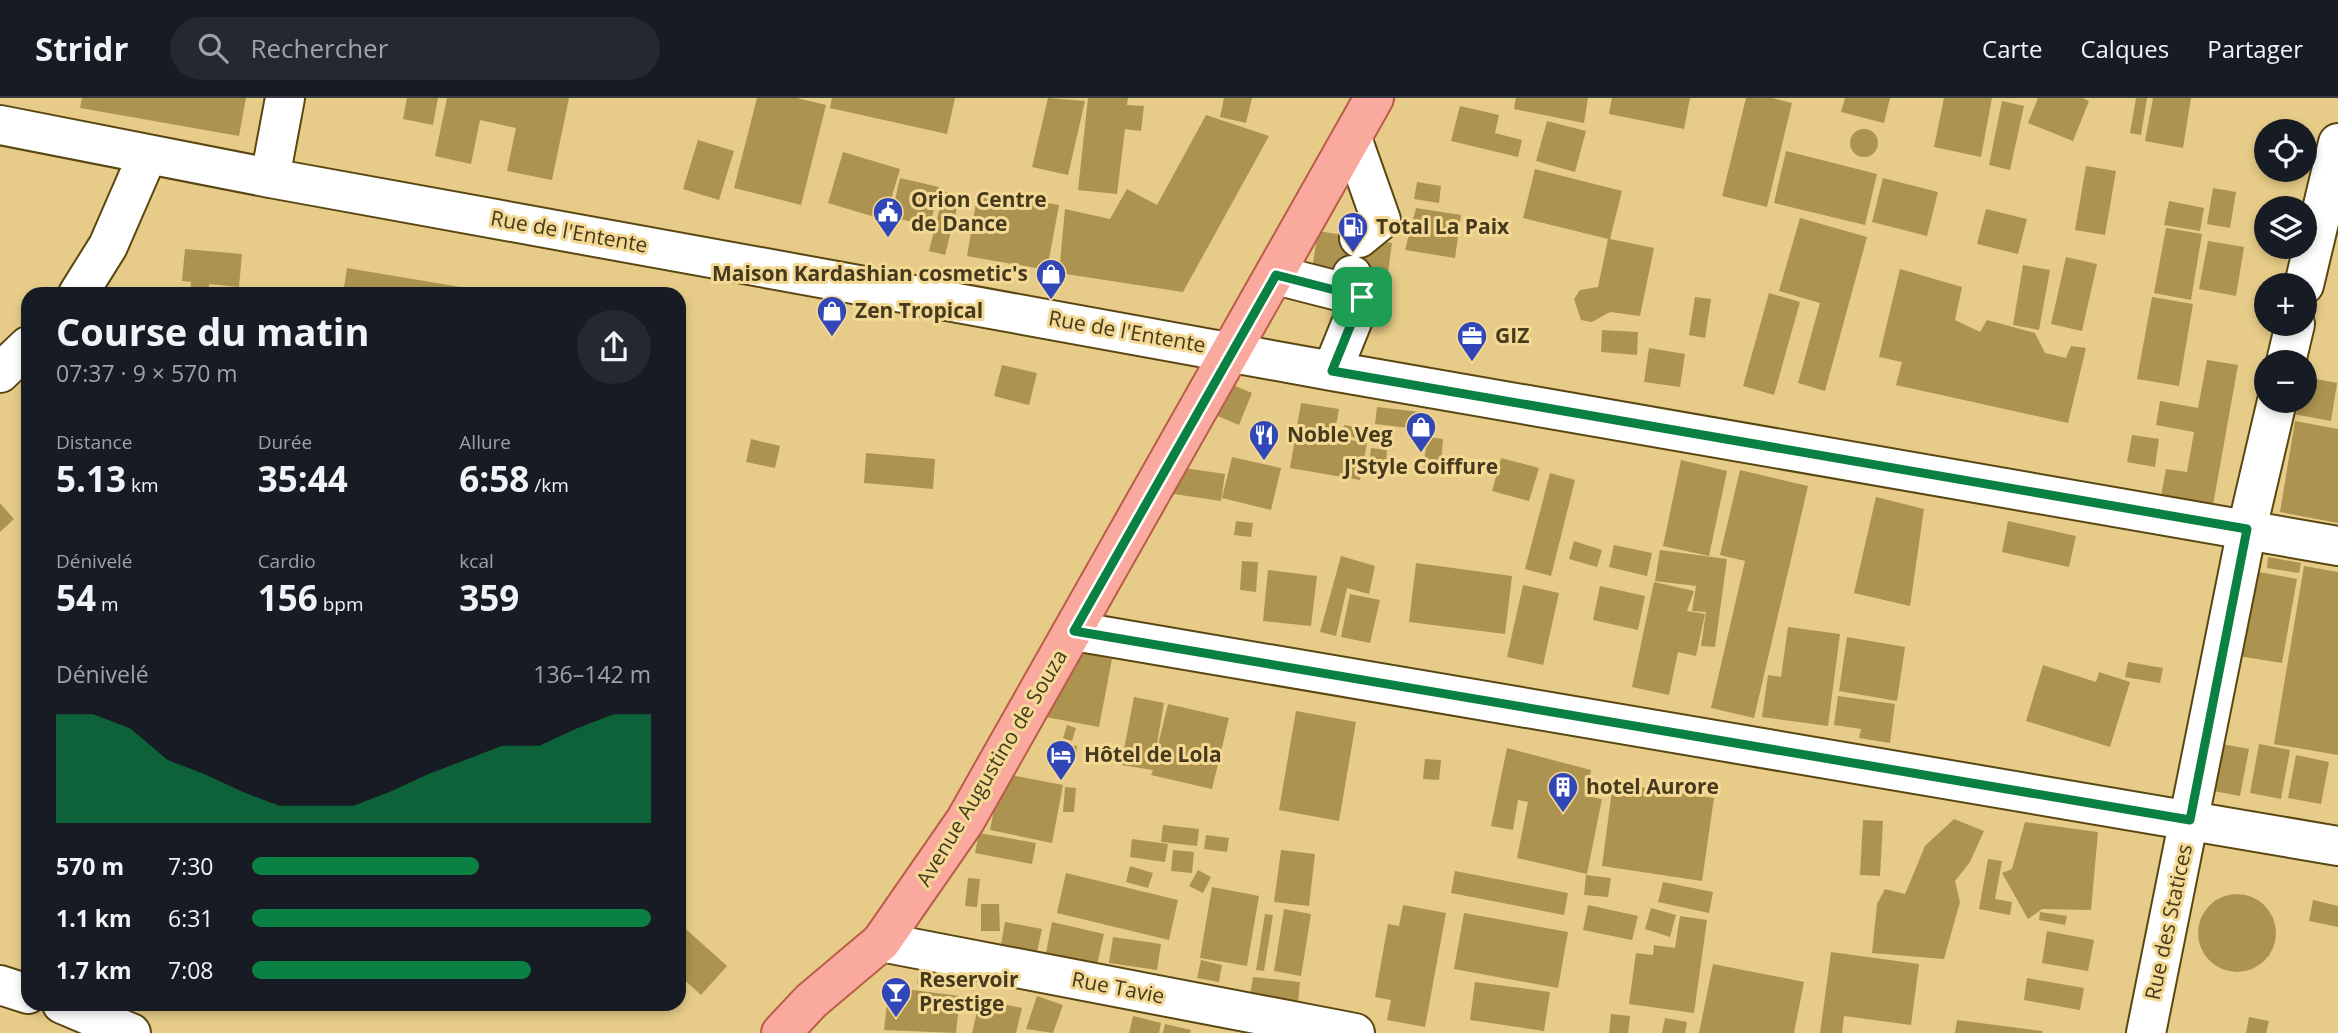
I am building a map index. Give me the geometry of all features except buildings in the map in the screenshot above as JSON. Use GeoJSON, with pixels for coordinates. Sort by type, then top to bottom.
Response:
{"type":"FeatureCollection","features":[{"type":"Feature","properties":{"kind":"main road","name":"Avenue Augustino de Souza"},"geometry":{"type":"LineString","coordinates":[[814,1033],[965,821],[1374,98]]}},
{"type":"Feature","properties":{"kind":"main road","name":"Avenue Augustino de Souza"},"geometry":{"type":"LineString","coordinates":[[781,1033],[811,1001],[874,948]]}},
{"type":"Feature","properties":{"kind":"street"},"geometry":{"type":"LineString","coordinates":[[270,178],[285,98]]}},
{"type":"Feature","properties":{"kind":"street","name":"Rue de l'Entente"},"geometry":{"type":"LineString","coordinates":[[0,125],[270,178],[1332,371],[2338,546]]}},
{"type":"Feature","properties":{"kind":"street"},"geometry":{"type":"LineString","coordinates":[[1352,138],[1381,220],[1359,238]]}},
{"type":"Feature","properties":{"kind":"street"},"geometry":{"type":"LineString","coordinates":[[2307,273],[2338,143]]}},
{"type":"Feature","properties":{"kind":"street"},"geometry":{"type":"LineString","coordinates":[[82,287],[108,246],[148,154]]}},
{"type":"Feature","properties":{"kind":"street"},"geometry":{"type":"LineString","coordinates":[[1276,275],[1357,286],[1332,371]]}},
{"type":"Feature","properties":{"kind":"street"},"geometry":{"type":"LineString","coordinates":[[0,373],[21,353]]}},
{"type":"Feature","properties":{"kind":"street","name":"Rue des Statices"},"geometry":{"type":"LineString","coordinates":[[2146,1033],[2247,529],[2274,413]]}},
{"type":"Feature","properties":{"kind":"street"},"geometry":{"type":"LineString","coordinates":[[1074,631],[2338,846]]}},
{"type":"Feature","properties":{"kind":"street","name":"Rue Tavie"},"geometry":{"type":"LineString","coordinates":[[874,948],[1355,1033]]}},
{"type":"Feature","properties":{"kind":"street"},"geometry":{"type":"LineString","coordinates":[[0,985],[21,992]]}},
{"type":"Feature","properties":{"kind":"street"},"geometry":{"type":"LineString","coordinates":[[79,1011],[131,1033]]}},
{"type":"Feature","properties":{"kind":"place","name":"Orion Centre de Dance"},"geometry":{"type":"Point","coordinates":[888,239]}},
{"type":"Feature","properties":{"kind":"place","name":"Total La Paix"},"geometry":{"type":"Point","coordinates":[1353,254]}},
{"type":"Feature","properties":{"kind":"place","name":"Maison Kardashian cosmetic's"},"geometry":{"type":"Point","coordinates":[1051,301]}},
{"type":"Feature","properties":{"kind":"place","name":"Zen Tropical"},"geometry":{"type":"Point","coordinates":[832,338]}},
{"type":"Feature","properties":{"kind":"place","name":"GIZ"},"geometry":{"type":"Point","coordinates":[1472,363]}},
{"type":"Feature","properties":{"kind":"place","name":"J'Style Coiffure"},"geometry":{"type":"Point","coordinates":[1421,454]}},
{"type":"Feature","properties":{"kind":"place","name":"Noble Veg"},"geometry":{"type":"Point","coordinates":[1264,462]}},
{"type":"Feature","properties":{"kind":"place","name":"Hôtel de Lola"},"geometry":{"type":"Point","coordinates":[1061,782]}},
{"type":"Feature","properties":{"kind":"place","name":"hotel Aurore"},"geometry":{"type":"Point","coordinates":[1563,814]}},
{"type":"Feature","properties":{"kind":"place","name":"Reservoir Prestige"},"geometry":{"type":"Point","coordinates":[896,1019]}},
{"type":"Feature","properties":{"kind":"route"},"geometry":{"type":"LineString","coordinates":[[1276,275],[1362,297],[1332,371],[1739,444],[2247,529],[2190,820],[1074,631],[1276,275]]}}]}
